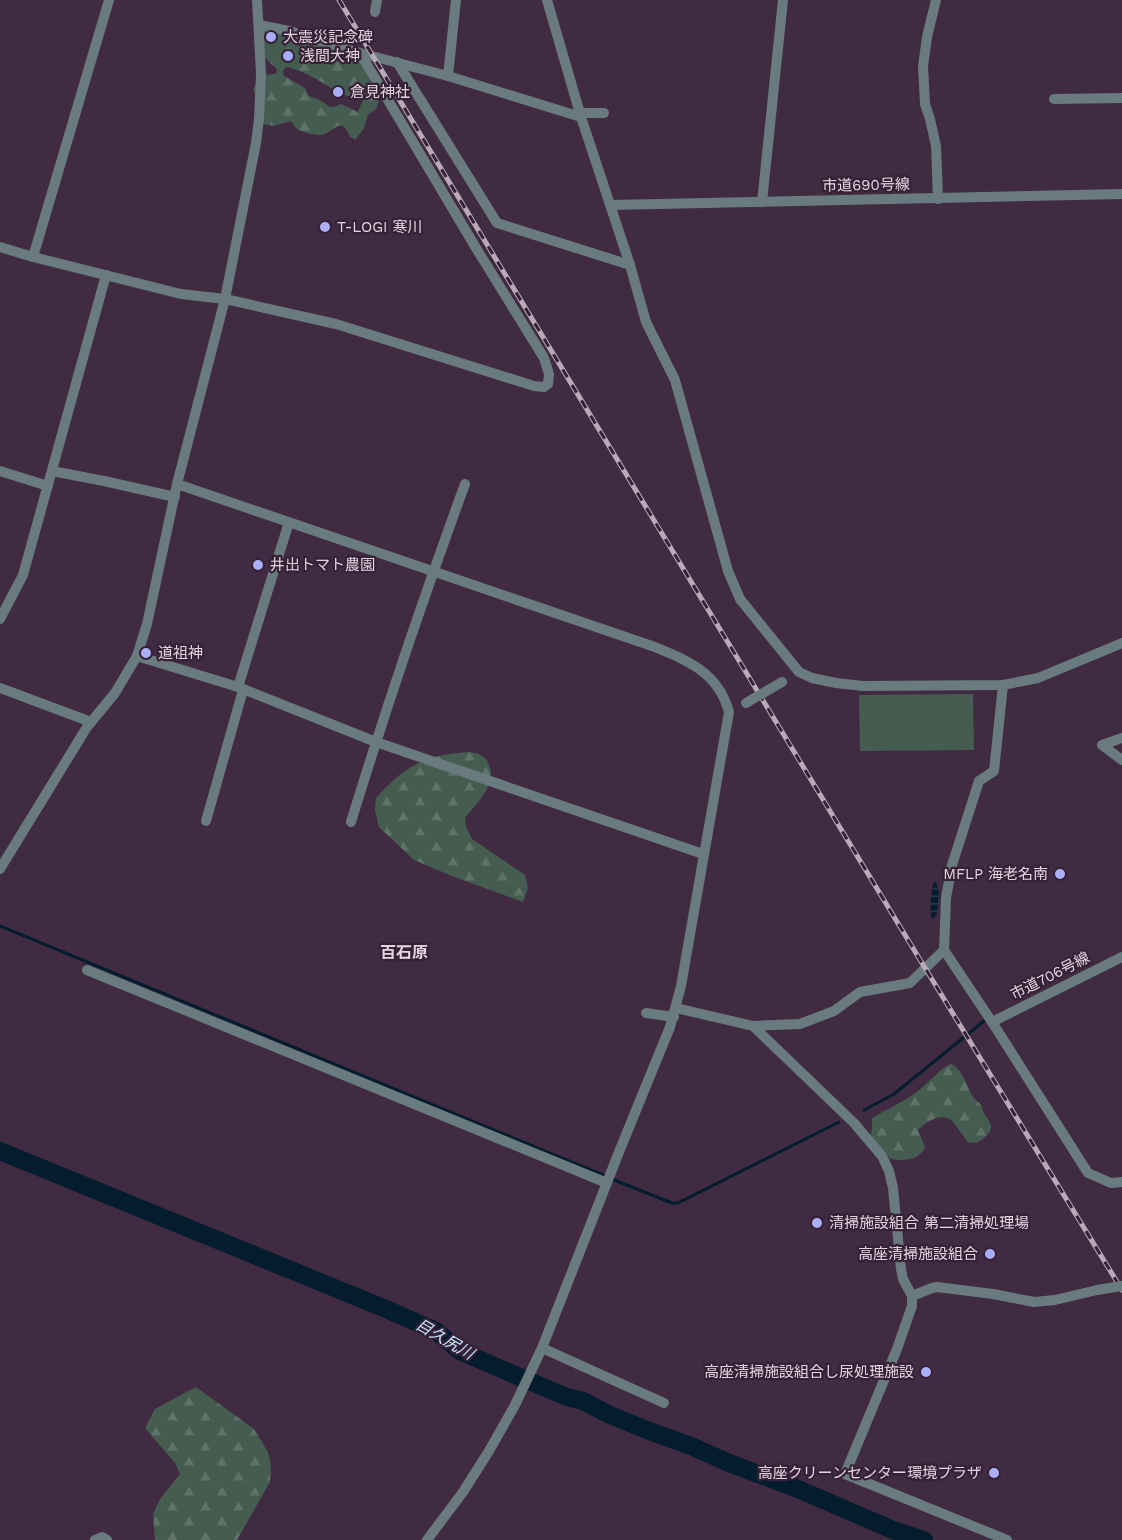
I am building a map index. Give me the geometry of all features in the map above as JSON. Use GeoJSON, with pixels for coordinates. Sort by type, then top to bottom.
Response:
{"type":"FeatureCollection","features":[{"type":"Feature","properties":{"kind":"street"},"geometry":{"type":"LineString","coordinates":[[33,257],[109,0]]}},
{"type":"Feature","properties":{"kind":"street"},"geometry":{"type":"LineString","coordinates":[[0,869],[91,722],[115,693],[137,656],[147,624],[177,484],[225,299],[256,143],[261,74],[257,0]]}},
{"type":"Feature","properties":{"kind":"street"},"geometry":{"type":"LineString","coordinates":[[375,12],[377,0]]}},
{"type":"Feature","properties":{"kind":"street"},"geometry":{"type":"LineString","coordinates":[[448,76],[456,0]]}},
{"type":"Feature","properties":{"kind":"street"},"geometry":{"type":"LineString","coordinates":[[547,0],[646,322],[675,380],[728,571],[740,599],[799,672],[817,679],[863,686],[1003,685],[1038,678],[1122,643]]}},
{"type":"Feature","properties":{"kind":"street"},"geometry":{"type":"LineString","coordinates":[[762,202],[783,0]]}},
{"type":"Feature","properties":{"kind":"street"},"geometry":{"type":"LineString","coordinates":[[936,0],[923,66],[925,104],[936,146],[938,198]]}},
{"type":"Feature","properties":{"kind":"street"},"geometry":{"type":"LineString","coordinates":[[259,25],[289,31],[581,115],[604,113]]}},
{"type":"Feature","properties":{"kind":"street"},"geometry":{"type":"LineString","coordinates":[[0,247],[181,294],[225,299],[336,324],[534,386],[540,387],[548,384],[549,374],[544,358],[360,53]]}},
{"type":"Feature","properties":{"kind":"street"},"geometry":{"type":"LineString","coordinates":[[397,62],[497,223],[630,265]]}},
{"type":"Feature","properties":{"kind":"street"},"geometry":{"type":"LineString","coordinates":[[1054,99],[1122,98]]}},
{"type":"Feature","properties":{"kind":"street","name":"市道690号線"},"geometry":{"type":"LineString","coordinates":[[611,205],[1122,194]]}},
{"type":"Feature","properties":{"kind":"street"},"geometry":{"type":"LineString","coordinates":[[0,619],[23,575],[106,275]]}},
{"type":"Feature","properties":{"kind":"street"},"geometry":{"type":"LineString","coordinates":[[0,471],[48,486]]}},
{"type":"Feature","properties":{"kind":"street"},"geometry":{"type":"LineString","coordinates":[[52,471],[175,497]]}},
{"type":"Feature","properties":{"kind":"street"},"geometry":{"type":"LineString","coordinates":[[177,484],[652,646],[680,658],[702,672],[719,687],[729,712],[675,1013],[541,1350],[489,1451],[428,1540]]}},
{"type":"Feature","properties":{"kind":"street"},"geometry":{"type":"LineString","coordinates":[[351,822],[433,572],[465,484]]}},
{"type":"Feature","properties":{"kind":"street"},"geometry":{"type":"LineString","coordinates":[[206,821],[240,689],[289,522]]}},
{"type":"Feature","properties":{"kind":"street"},"geometry":{"type":"LineString","coordinates":[[137,656],[240,689],[376,742],[703,854]]}},
{"type":"Feature","properties":{"kind":"street"},"geometry":{"type":"LineString","coordinates":[[729,712],[799,672]]}},
{"type":"Feature","properties":{"kind":"street"},"geometry":{"type":"LineString","coordinates":[[1003,685],[994,771],[979,781],[952,865],[946,898],[944,950],[1088,1173],[1111,1183],[1122,1182]]}},
{"type":"Feature","properties":{"kind":"street"},"geometry":{"type":"LineString","coordinates":[[0,688],[91,722]]}},
{"type":"Feature","properties":{"kind":"street"},"geometry":{"type":"LineString","coordinates":[[1122,738],[1102,745],[1122,760]]}},
{"type":"Feature","properties":{"kind":"street"},"geometry":{"type":"LineString","coordinates":[[646,1013],[675,1013],[753,1026],[800,1024],[834,1011],[860,993],[910,983],[944,950]]}},
{"type":"Feature","properties":{"kind":"street","name":"市道706号線"},"geometry":{"type":"LineString","coordinates":[[992,1022],[1122,957]]}},
{"type":"Feature","properties":{"kind":"street"},"geometry":{"type":"LineString","coordinates":[[87,970],[607,1183]]}},
{"type":"Feature","properties":{"kind":"street"},"geometry":{"type":"LineString","coordinates":[[753,1026],[854,1123],[882,1156],[890,1172],[901,1269],[903,1279],[912,1296],[912,1306],[897,1349],[844,1474],[1007,1540]]}},
{"type":"Feature","properties":{"kind":"street"},"geometry":{"type":"LineString","coordinates":[[912,1296],[938,1287],[1034,1302],[1122,1286]]}},
{"type":"Feature","properties":{"kind":"street"},"geometry":{"type":"LineString","coordinates":[[541,1350],[664,1403]]}},
{"type":"Feature","properties":{"kind":"street"},"geometry":{"type":"LineString","coordinates":[[95,1540],[102,1537],[107,1540]]}},
{"type":"Feature","properties":{"kind":"green space"},"geometry":{"type":"Polygon","coordinates":[[[267,28],[345,47],[361,62],[379,98],[377,108],[368,115],[364,128],[356,139],[350,137],[342,126],[319,135],[299,130],[291,121],[274,126],[262,124],[253,89],[263,75],[275,74],[277,71],[265,58],[263,32],[267,28]],[[286,67],[283,71],[284,76],[305,88],[309,96],[329,106],[334,107],[341,104],[358,112],[363,99],[360,96],[340,94],[314,78],[286,67]]]}},
{"type":"Feature","properties":{"kind":"green space"},"geometry":{"type":"Polygon","coordinates":[[[973,694],[974,750],[860,751],[859,695],[973,694]]]}},
{"type":"Feature","properties":{"kind":"green space"},"geometry":{"type":"Polygon","coordinates":[[[469,752],[485,758],[491,775],[484,795],[465,818],[466,827],[472,839],[525,875],[528,888],[523,902],[414,860],[379,827],[375,810],[376,798],[397,777],[428,759],[469,752]]]}},
{"type":"Feature","properties":{"kind":"green space"},"geometry":{"type":"Polygon","coordinates":[[[951,1064],[962,1074],[974,1098],[981,1105],[991,1125],[988,1134],[979,1141],[968,1142],[953,1122],[944,1117],[939,1118],[930,1121],[918,1130],[925,1147],[919,1155],[905,1160],[890,1159],[871,1135],[872,1118],[913,1095],[951,1064]]]}},
{"type":"Feature","properties":{"kind":"green space"},"geometry":{"type":"Polygon","coordinates":[[[196,1387],[254,1429],[268,1452],[271,1466],[270,1482],[237,1540],[155,1540],[153,1514],[160,1499],[180,1474],[175,1463],[145,1428],[155,1409],[196,1387]]]}},
{"type":"Feature","properties":{"kind":"water"},"geometry":{"type":"Polygon","coordinates":[[[936,882],[939,893],[937,913],[934,918],[931,918],[932,887],[936,882]]]}},
{"type":"Feature","properties":{"kind":"waterway"},"geometry":{"type":"LineString","coordinates":[[0,926],[603,1175]]}},
{"type":"Feature","properties":{"kind":"waterway"},"geometry":{"type":"LineString","coordinates":[[864,1110],[894,1094],[984,1021]]}},
{"type":"Feature","properties":{"kind":"waterway"},"geometry":{"type":"LineString","coordinates":[[614,1180],[672,1203],[678,1203],[839,1122]]}},
{"type":"Feature","properties":{"kind":"waterway","name":"目久尻川"},"geometry":{"type":"LineString","coordinates":[[0,1151],[386,1309],[436,1331],[460,1351],[567,1397],[583,1401],[610,1415],[798,1489],[893,1530],[924,1540]]}},
{"type":"Feature","properties":{"kind":"railway"},"geometry":{"type":"LineString","coordinates":[[339,0],[1122,1290]]}},
{"type":"Feature","properties":{"kind":"place","name":"大震災記念碑"},"geometry":{"type":"Point","coordinates":[271,37]}},
{"type":"Feature","properties":{"kind":"place","name":"浅間大神"},"geometry":{"type":"Point","coordinates":[288,56]}},
{"type":"Feature","properties":{"kind":"place","name":"倉見神社"},"geometry":{"type":"Point","coordinates":[338,92]}},
{"type":"Feature","properties":{"kind":"place","name":"T-LOGI 寒川"},"geometry":{"type":"Point","coordinates":[325,227]}},
{"type":"Feature","properties":{"kind":"place","name":"井出トマト農園"},"geometry":{"type":"Point","coordinates":[258,565]}},
{"type":"Feature","properties":{"kind":"place","name":"道祖神"},"geometry":{"type":"Point","coordinates":[146,653]}},
{"type":"Feature","properties":{"kind":"place","name":"MFLP 海老名南"},"geometry":{"type":"Point","coordinates":[1060,874]}},
{"type":"Feature","properties":{"kind":"place","name":"清掃施設組合 第二清掃処理場"},"geometry":{"type":"Point","coordinates":[817,1223]}},
{"type":"Feature","properties":{"kind":"place","name":"高座清掃施設組合"},"geometry":{"type":"Point","coordinates":[990,1254]}},
{"type":"Feature","properties":{"kind":"place","name":"高座清掃施設組合し尿処理施設"},"geometry":{"type":"Point","coordinates":[926,1372]}},
{"type":"Feature","properties":{"kind":"place","name":"高座クリーンセンター環境プラザ"},"geometry":{"type":"Point","coordinates":[994,1473]}},
{"type":"Feature","properties":{"kind":"district","name":"百石原"},"geometry":{"type":"Point","coordinates":[404,952]}}]}
